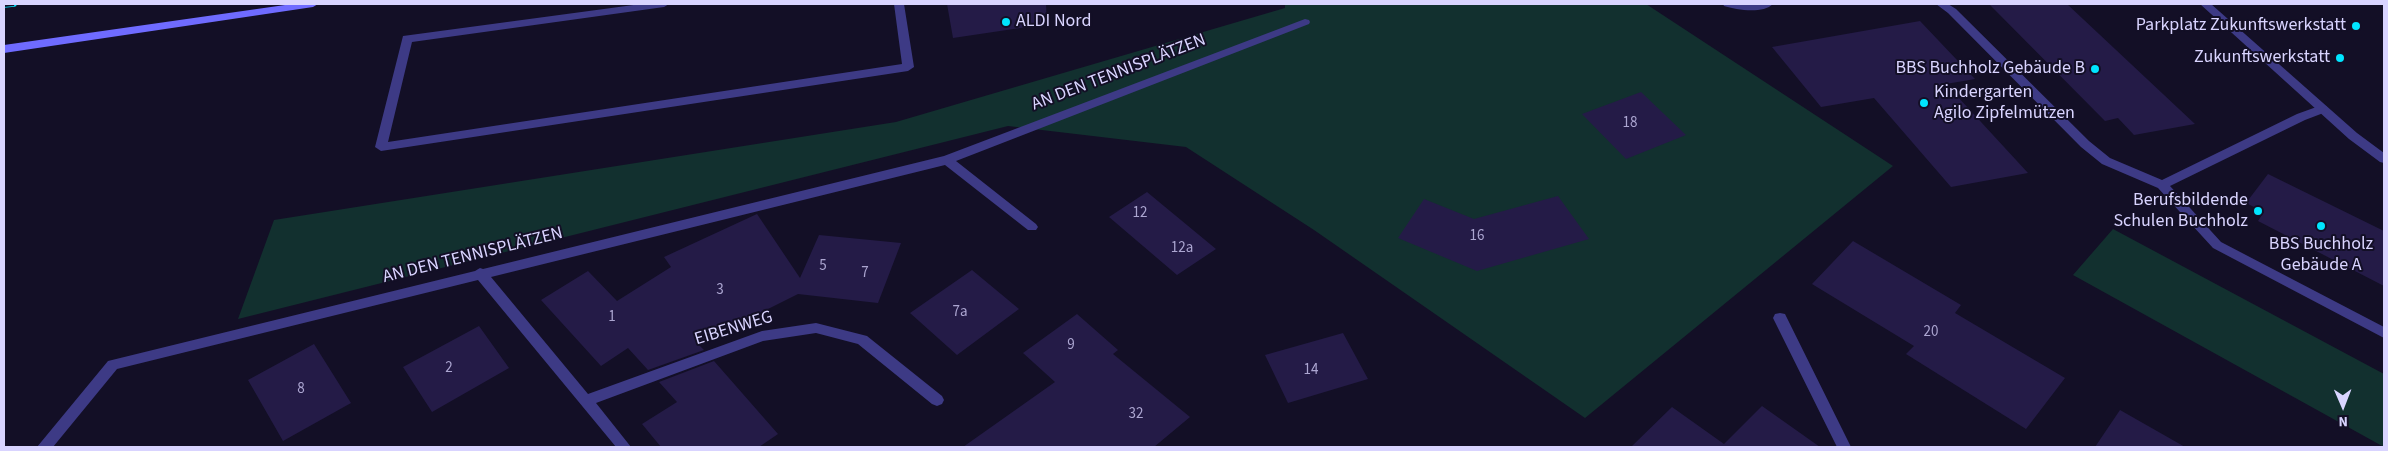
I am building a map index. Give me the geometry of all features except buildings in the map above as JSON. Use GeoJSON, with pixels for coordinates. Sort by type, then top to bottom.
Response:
{"type":"FeatureCollection","features":[{"type":"Feature","properties":{"kind":"street"},"geometry":{"type":"LineString","coordinates":[[4,49],[313,4]]}},
{"type":"Feature","properties":{"kind":"street"},"geometry":{"type":"LineString","coordinates":[[664,4],[594,9],[407,40],[381,147],[908,67],[899,4]]}},
{"type":"Feature","properties":{"kind":"street"},"geometry":{"type":"LineString","coordinates":[[1728,4],[1741,8],[1768,4]]}},
{"type":"Feature","properties":{"kind":"street"},"geometry":{"type":"LineString","coordinates":[[1941,4],[1952,11],[2084,144],[2106,161],[2162,185],[2216,245],[2384,333]]}},
{"type":"Feature","properties":{"kind":"street"},"geometry":{"type":"LineString","coordinates":[[2205,4],[2322,109],[2384,159]]}},
{"type":"Feature","properties":{"kind":"street","name":"AN DEN TENNISPLÄTZEN"},"geometry":{"type":"LineString","coordinates":[[44,447],[113,365],[480,273],[947,160],[1305,22]]}},
{"type":"Feature","properties":{"kind":"street"},"geometry":{"type":"LineString","coordinates":[[2162,185],[2301,117],[2322,109]]}},
{"type":"Feature","properties":{"kind":"street"},"geometry":{"type":"LineString","coordinates":[[947,160],[1032,227]]}},
{"type":"Feature","properties":{"kind":"street"},"geometry":{"type":"LineString","coordinates":[[480,273],[624,447]]}},
{"type":"Feature","properties":{"kind":"street"},"geometry":{"type":"LineString","coordinates":[[1780,318],[1844,447]]}},
{"type":"Feature","properties":{"kind":"street","name":"EIBENWEG"},"geometry":{"type":"LineString","coordinates":[[585,401],[762,336],[816,328],[862,340],[938,400]]}},
{"type":"Feature","properties":{"kind":"green space"},"geometry":{"type":"Polygon","coordinates":[[[1285,4],[1646,4],[1893,166],[1585,418],[1314,230],[1186,147],[1008,126],[238,319],[274,220],[896,122],[1285,8],[1285,4]]]}},
{"type":"Feature","properties":{"kind":"green space"},"geometry":{"type":"Polygon","coordinates":[[[2113,229],[2384,374],[2384,447],[2073,275],[2113,229]]]}},
{"type":"Feature","properties":{"kind":"railway"},"geometry":{"type":"LineString","coordinates":[[4,5],[14,4]]}},
{"type":"Feature","properties":{"kind":"place","name":"ALDI Nord"},"geometry":{"type":"Point","coordinates":[1006,22]}},
{"type":"Feature","properties":{"kind":"place","name":"Parkplatz Zukunftswerkstatt"},"geometry":{"type":"Point","coordinates":[2356,26]}},
{"type":"Feature","properties":{"kind":"place","name":"Zukunftswerkstatt"},"geometry":{"type":"Point","coordinates":[2340,58]}},
{"type":"Feature","properties":{"kind":"place","name":"BBS Buchholz Gebäude B"},"geometry":{"type":"Point","coordinates":[2095,69]}},
{"type":"Feature","properties":{"kind":"place","name":"Kindergarten Agilo Zipfelmützen"},"geometry":{"type":"Point","coordinates":[1924,103]}},
{"type":"Feature","properties":{"kind":"place","name":"Berufsbildende Schulen Buchholz"},"geometry":{"type":"Point","coordinates":[2258,211]}},
{"type":"Feature","properties":{"kind":"place","name":"BBS Buchholz Gebäude A"},"geometry":{"type":"Point","coordinates":[2321,226]}}]}
